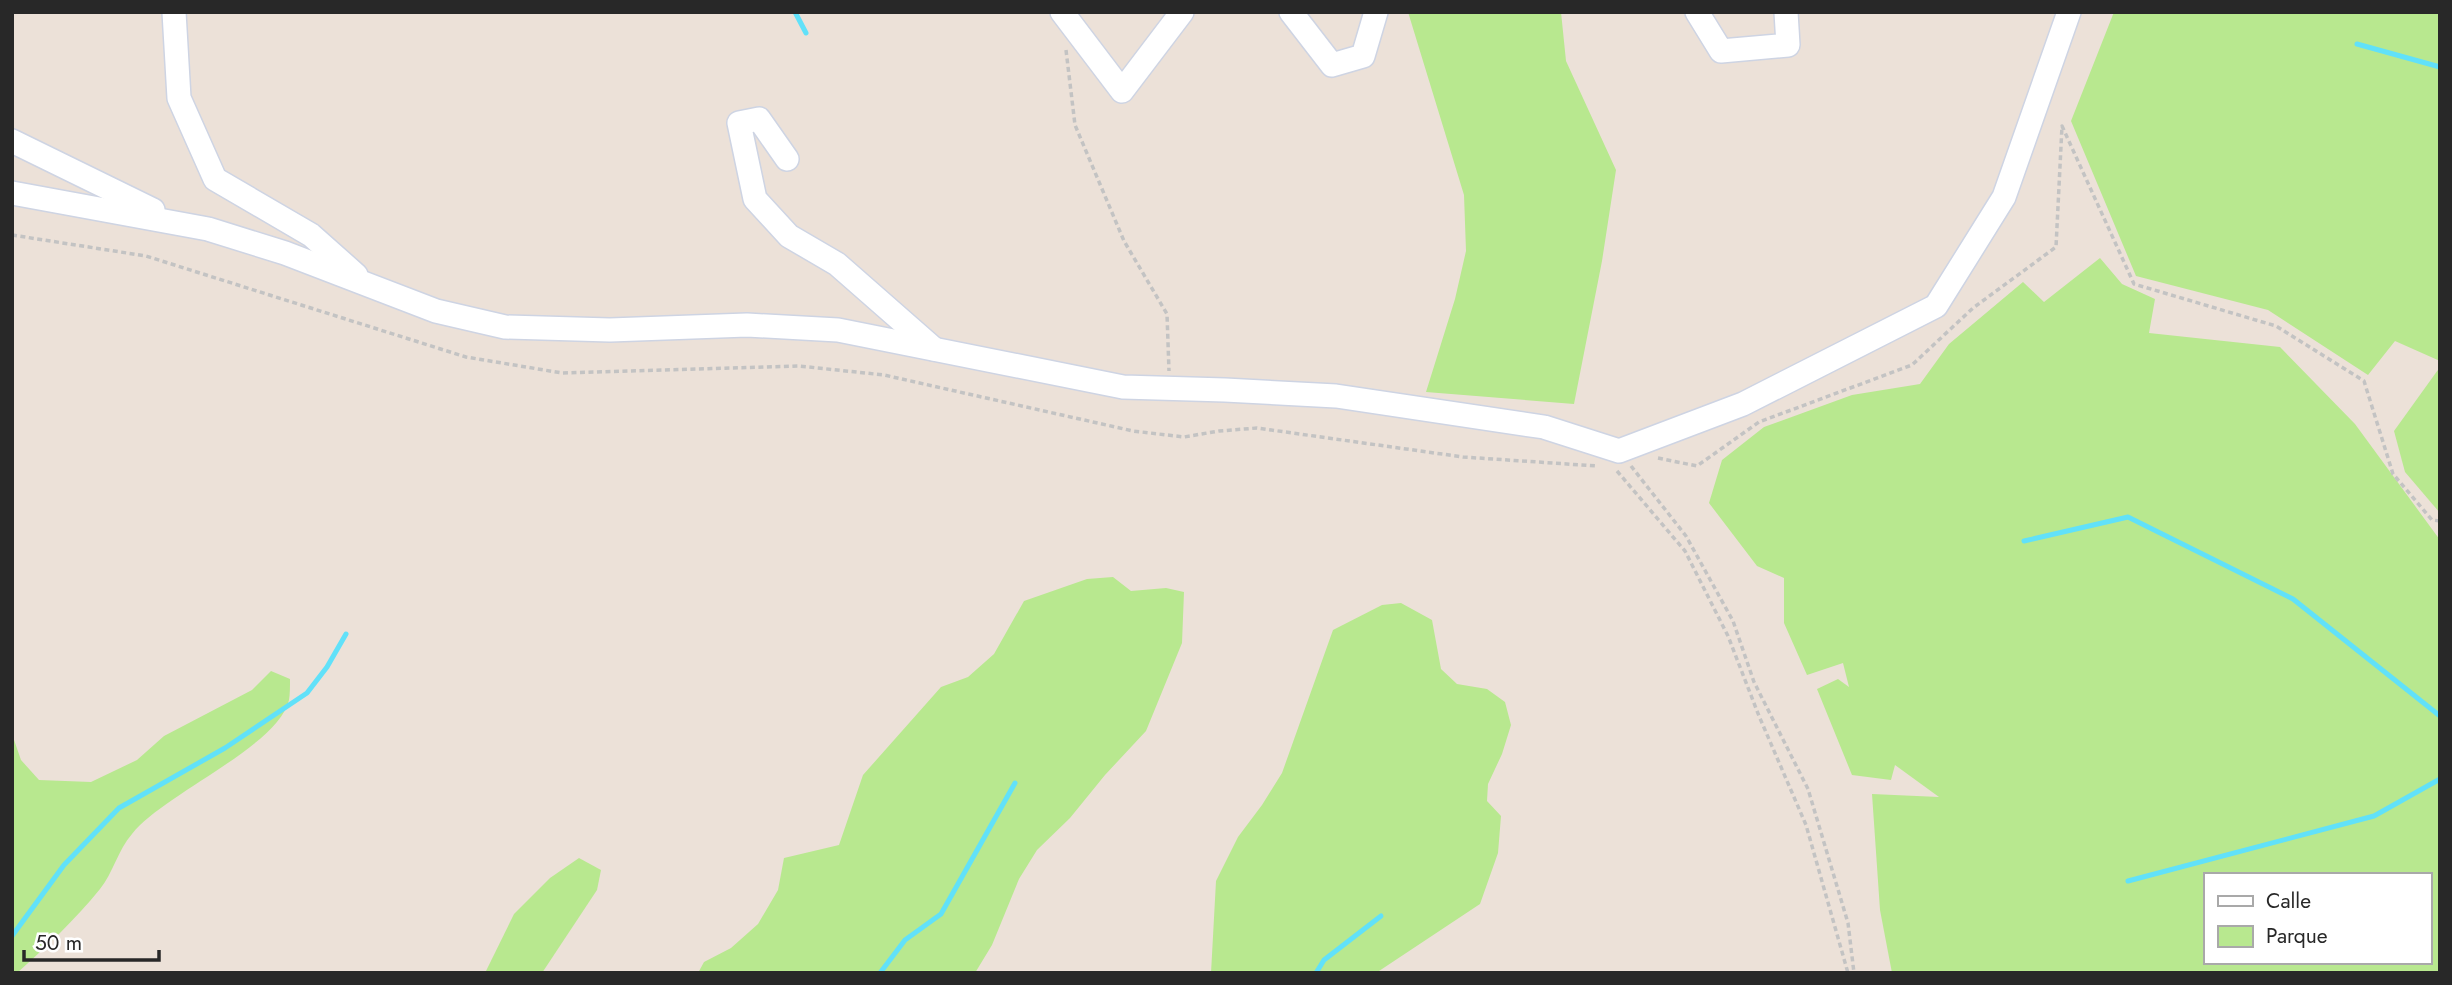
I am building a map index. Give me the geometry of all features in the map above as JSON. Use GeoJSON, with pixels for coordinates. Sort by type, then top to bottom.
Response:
{"type":"FeatureCollection","features":[{"type":"Feature","properties":{"kind":"street"},"geometry":{"type":"LineString","coordinates":[[174,12],[179,98],[215,179],[311,235],[366,285]]}},
{"type":"Feature","properties":{"kind":"street"},"geometry":{"type":"LineString","coordinates":[[1062,13],[1122,91],[1182,12]]}},
{"type":"Feature","properties":{"kind":"street"},"geometry":{"type":"LineString","coordinates":[[1291,12],[1332,65],[1363,55],[1376,12]]}},
{"type":"Feature","properties":{"kind":"street"},"geometry":{"type":"LineString","coordinates":[[1697,12],[1721,51],[1788,45],[1786,12]]}},
{"type":"Feature","properties":{"kind":"street"},"geometry":{"type":"LineString","coordinates":[[12,193],[208,229],[285,253],[436,311],[505,327],[610,330],[747,325],[838,330],[1123,387],[1336,396],[1544,427],[1616,459],[1743,404],[1937,306],[2004,197],[2069,12]]}},
{"type":"Feature","properties":{"kind":"street"},"geometry":{"type":"LineString","coordinates":[[787,159],[759,119],[739,123],[755,199],[789,236],[837,264],[936,351]]}},
{"type":"Feature","properties":{"kind":"street"},"geometry":{"type":"LineString","coordinates":[[12,141],[181,224]]}},
{"type":"Feature","properties":{"kind":"path"},"geometry":{"type":"LineString","coordinates":[[1062,13],[1075,125],[1124,241],[1167,314],[1171,388]]}},
{"type":"Feature","properties":{"kind":"path"},"geometry":{"type":"LineString","coordinates":[[1658,458],[1697,466],[1759,422],[1912,365],[1973,308],[2056,247],[2063,126],[2134,284],[2276,326],[2364,381],[2393,474],[2432,520],[2440,521]]}},
{"type":"Feature","properties":{"kind":"path"},"geometry":{"type":"LineString","coordinates":[[12,235],[146,256],[466,357],[562,373],[799,366],[884,375],[1133,431],[1184,437],[1219,430],[1257,428],[1463,457],[1599,467]]}},
{"type":"Feature","properties":{"kind":"path"},"geometry":{"type":"LineString","coordinates":[[1616,459],[1623,477],[1685,551],[1728,636],[1806,825],[1848,973]]}},
{"type":"Feature","properties":{"kind":"path"},"geometry":{"type":"LineString","coordinates":[[1616,459],[1686,536],[1733,621],[1754,682],[1808,789],[1848,923],[1854,973]]}},
{"type":"Feature","properties":{"kind":"green space"},"geometry":{"type":"Polygon","coordinates":[[[1408,12],[1561,12],[1566,61],[1616,170],[1602,261],[1574,404],[1426,392],[1455,299],[1466,251],[1464,195],[1408,12]]]}},
{"type":"Feature","properties":{"kind":"green space"},"geometry":{"type":"Polygon","coordinates":[[[2114,12],[2440,12],[2440,361],[2395,341],[2368,375],[2268,310],[2136,276],[2071,121],[2114,12]]]}},
{"type":"Feature","properties":{"kind":"green space"},"geometry":{"type":"Polygon","coordinates":[[[2100,258],[2122,284],[2155,299],[2149,333],[2280,347],[2355,424],[2440,540],[2440,973],[1892,973],[1880,910],[1872,794],[1939,797],[1895,765],[1891,780],[1852,775],[1817,689],[1838,679],[1849,687],[1843,663],[1807,675],[1784,623],[1784,578],[1757,566],[1709,503],[1722,460],[1764,427],[1852,395],[1920,384],[1949,344],[2023,282],[2044,302],[2100,258]]]}},
{"type":"Feature","properties":{"kind":"green space"},"geometry":{"type":"Polygon","coordinates":[[[2440,367],[2440,513],[2405,472],[2394,431],[2440,367]]]}},
{"type":"Feature","properties":{"kind":"green space"},"geometry":{"type":"Polygon","coordinates":[[[1113,577],[1131,591],[1166,588],[1184,592],[1182,643],[1146,731],[1070,818],[1037,850],[1019,879],[992,945],[975,973],[698,973],[704,962],[731,948],[758,924],[778,890],[784,858],[839,845],[863,775],[941,687],[968,677],[994,654],[1024,601],[1087,579],[1113,577]]]}},
{"type":"Feature","properties":{"kind":"green space"},"geometry":{"type":"Polygon","coordinates":[[[1401,603],[1432,620],[1441,669],[1457,684],[1487,689],[1505,702],[1511,725],[1502,754],[1488,784],[1487,801],[1501,816],[1498,853],[1480,904],[1376,973],[1211,973],[1216,881],[1238,837],[1282,773],[1333,630],[1382,605],[1401,603]]]}},
{"type":"Feature","properties":{"kind":"green space"},"geometry":{"type":"Polygon","coordinates":[[[271,671],[290,679],[289,700],[280,718],[243,753],[147,819],[127,840],[105,883],[39,953],[17,973],[12,973],[12,734],[21,760],[39,780],[91,782],[137,760],[164,736],[252,690],[271,671]]]}},
{"type":"Feature","properties":{"kind":"green space"},"geometry":{"type":"Polygon","coordinates":[[[579,858],[601,870],[597,890],[542,973],[485,973],[514,914],[550,878],[579,858]]]}},
{"type":"Feature","properties":{"kind":"waterway"},"geometry":{"type":"LineString","coordinates":[[795,12],[806,33]]}},
{"type":"Feature","properties":{"kind":"waterway"},"geometry":{"type":"LineString","coordinates":[[2357,44],[2440,67]]}},
{"type":"Feature","properties":{"kind":"waterway"},"geometry":{"type":"LineString","coordinates":[[2024,541],[2128,517],[2293,599],[2440,716]]}},
{"type":"Feature","properties":{"kind":"waterway"},"geometry":{"type":"LineString","coordinates":[[12,936],[64,865],[119,808],[225,748],[307,693],[327,667],[346,634]]}},
{"type":"Feature","properties":{"kind":"waterway"},"geometry":{"type":"LineString","coordinates":[[2128,881],[2374,816],[2440,779]]}},
{"type":"Feature","properties":{"kind":"waterway"},"geometry":{"type":"LineString","coordinates":[[880,973],[905,940],[941,914],[1015,783]]}},
{"type":"Feature","properties":{"kind":"waterway"},"geometry":{"type":"LineString","coordinates":[[1316,973],[1324,960],[1381,916]]}}]}
